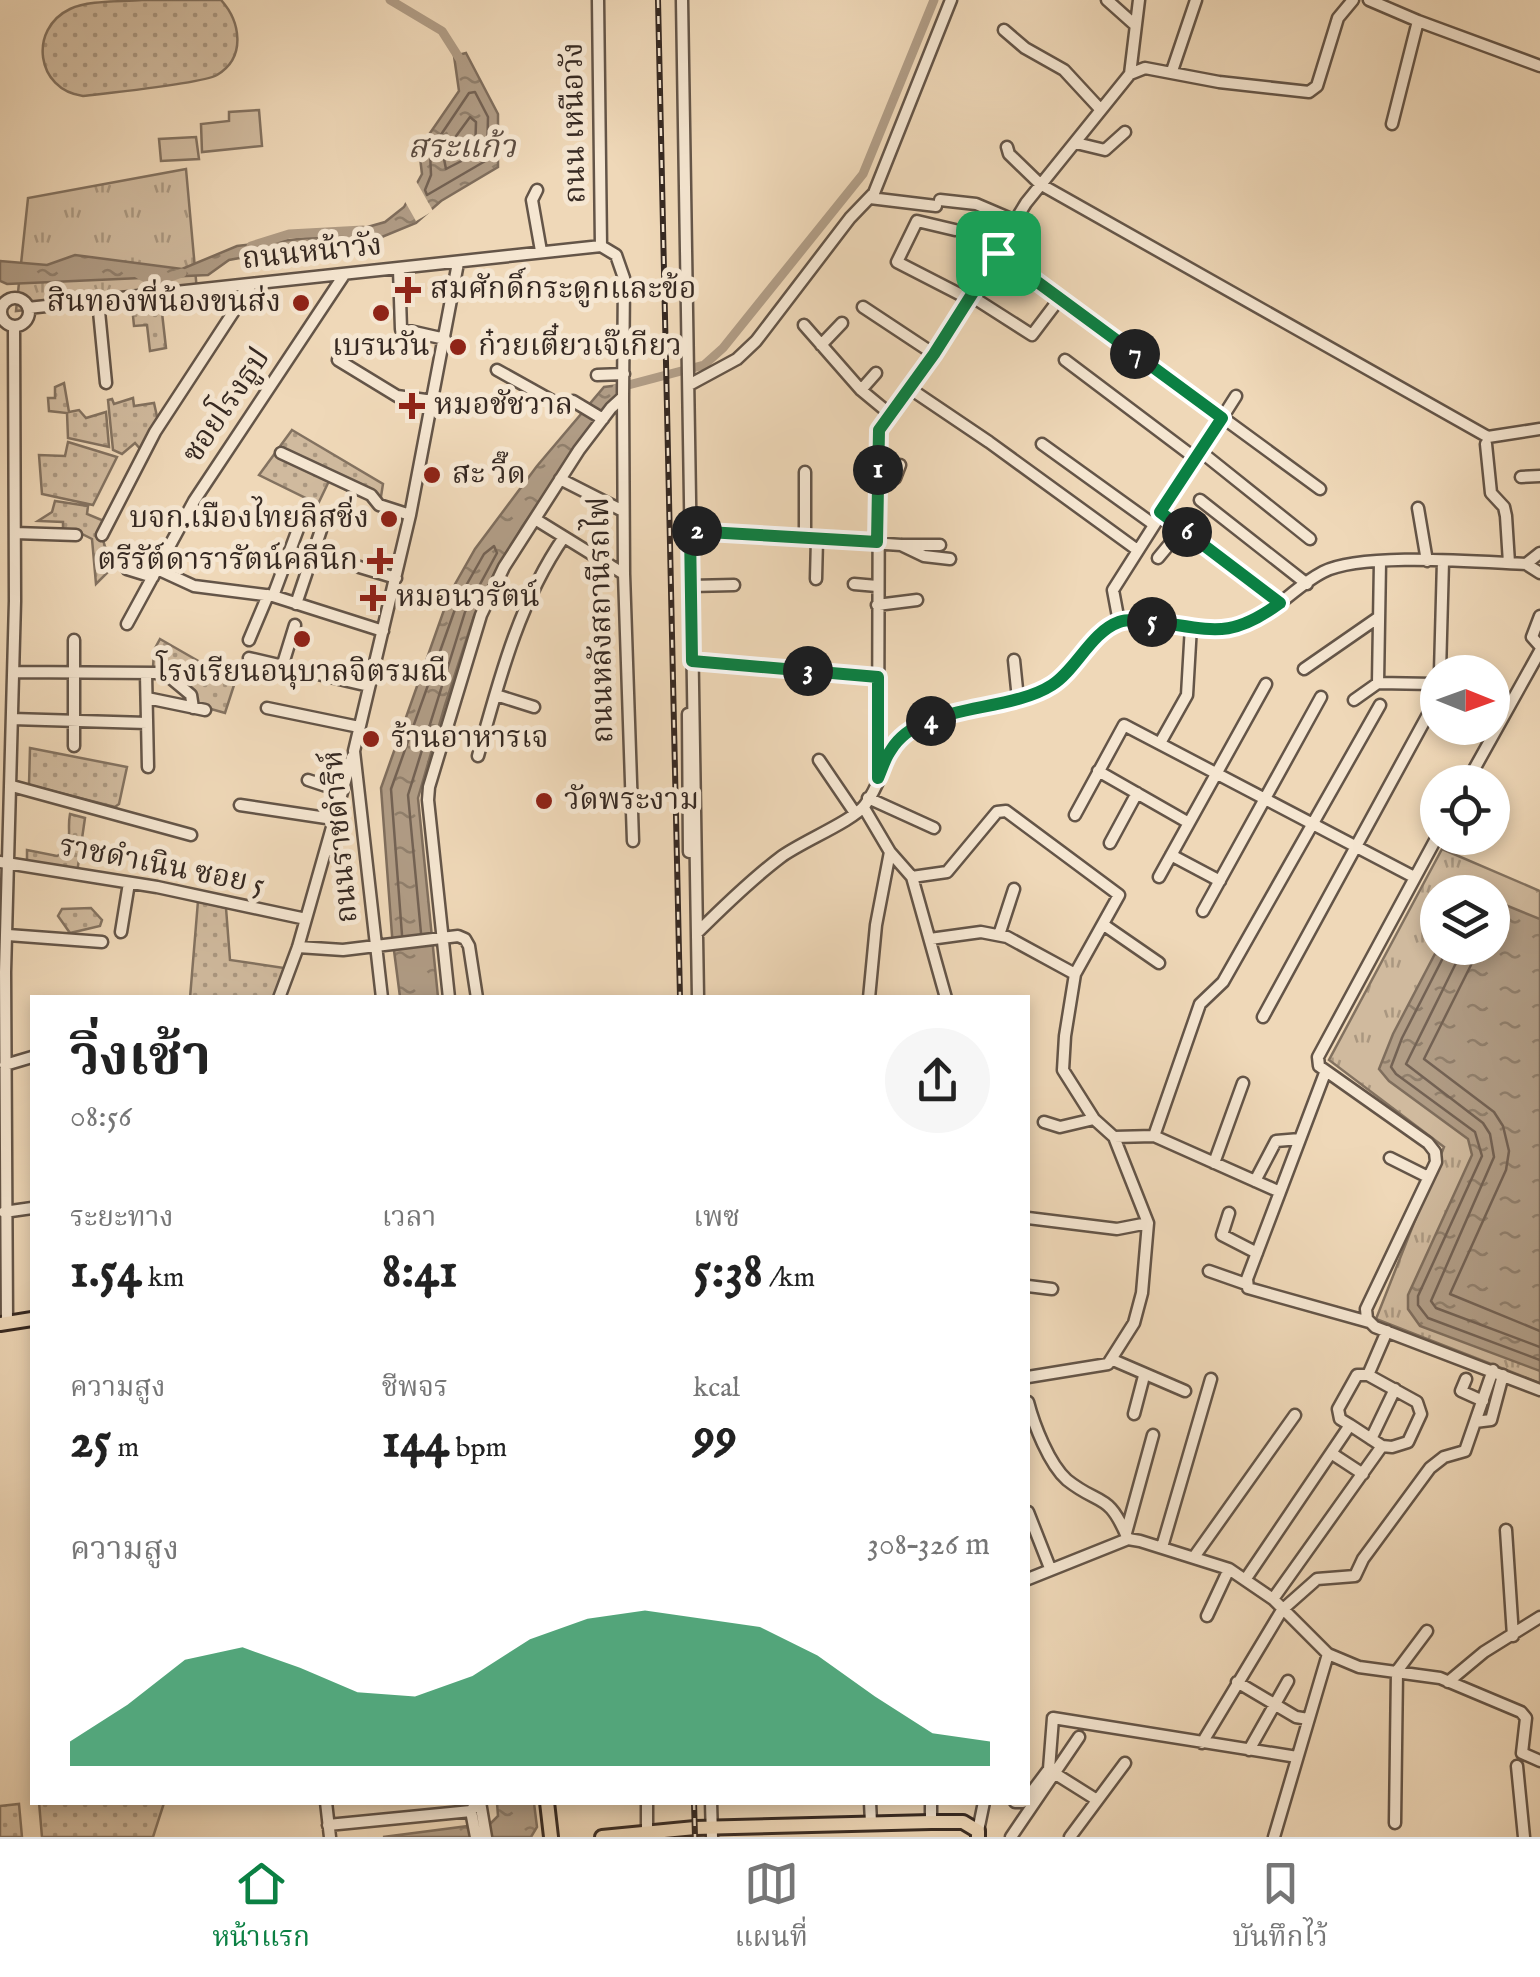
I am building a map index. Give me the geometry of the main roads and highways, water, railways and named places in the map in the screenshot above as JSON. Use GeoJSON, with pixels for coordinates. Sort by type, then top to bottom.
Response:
{"type":"FeatureCollection","features":[{"type":"Feature","properties":{"kind":"main road"},"geometry":{"type":"LineString","coordinates":[[4,1324],[30,1319]]}},
{"type":"Feature","properties":{"kind":"main road"},"geometry":{"type":"LineString","coordinates":[[546,1805],[551,1837]]}},
{"type":"Feature","properties":{"kind":"main road"},"geometry":{"type":"LineString","coordinates":[[602,1837],[647,1832],[814,1830],[871,1823],[908,1830],[932,1822],[963,1822],[978,1834]]}},
{"type":"Feature","properties":{"kind":"water","name":"สระแก้ว"},"geometry":{"type":"Polygon","coordinates":[[[466,53],[498,114],[498,167],[441,201],[416,223],[377,239],[229,260],[208,275],[7,284],[0,281],[0,261],[47,265],[75,255],[182,269],[237,246],[343,234],[385,222],[404,207],[422,174],[419,149],[459,91],[454,56],[466,53]]]}},
{"type":"Feature","properties":{"kind":"water"},"geometry":{"type":"Polygon","coordinates":[[[621,385],[620,394],[590,429],[522,527],[474,616],[418,798],[438,995],[400,995],[381,788],[450,593],[475,549],[537,466],[604,387],[621,385]]]}},
{"type":"Feature","properties":{"kind":"water"},"geometry":{"type":"Polygon","coordinates":[[[1510,907],[1540,919],[1540,1371],[1420,1326],[1408,1309],[1408,1295],[1472,1155],[1468,1139],[1389,1081],[1379,1069],[1429,965],[1510,965],[1510,907]]]}},
{"type":"Feature","properties":{"kind":"water"},"geometry":{"type":"Polygon","coordinates":[[[497,1805],[534,1805],[537,1827],[531,1837],[383,1837],[491,1823],[498,1816],[497,1805]]]}},
{"type":"Feature","properties":{"kind":"waterway"},"geometry":{"type":"LineString","coordinates":[[390,0],[442,31],[463,64]]}},
{"type":"Feature","properties":{"kind":"waterway"},"geometry":{"type":"LineString","coordinates":[[617,388],[704,365],[723,348],[863,174],[934,0]]}},
{"type":"Feature","properties":{"kind":"waterway"},"geometry":{"type":"LineString","coordinates":[[251,246],[289,234],[363,230]]}},
{"type":"Feature","properties":{"kind":"waterway"},"geometry":{"type":"LineString","coordinates":[[137,273],[154,280],[182,273]]}},
{"type":"Feature","properties":{"kind":"railway"},"geometry":{"type":"LineString","coordinates":[[658,0],[680,995]]}},
{"type":"Feature","properties":{"kind":"railway"},"geometry":{"type":"LineString","coordinates":[[694,1805],[695,1837]]}},
{"type":"Feature","properties":{"kind":"place","name":"สมศักดิ์กระดูกและข้อ"},"geometry":{"type":"Point","coordinates":[408,290]}},
{"type":"Feature","properties":{"kind":"place","name":"สินทองพี่น้องขนส่ง"},"geometry":{"type":"Point","coordinates":[301,303]}},
{"type":"Feature","properties":{"kind":"place","name":"เบรนวัน"},"geometry":{"type":"Point","coordinates":[381,313]}},
{"type":"Feature","properties":{"kind":"place","name":"ก๋วยเตี๋ยวเจ๊เกียว"},"geometry":{"type":"Point","coordinates":[458,347]}},
{"type":"Feature","properties":{"kind":"place","name":"หมอชัชวาล"},"geometry":{"type":"Point","coordinates":[412,406]}},
{"type":"Feature","properties":{"kind":"place","name":"สะ วี๊ด"},"geometry":{"type":"Point","coordinates":[432,475]}},
{"type":"Feature","properties":{"kind":"place","name":"บจก.เมืองไทยลิสชิ่ง"},"geometry":{"type":"Point","coordinates":[389,519]}},
{"type":"Feature","properties":{"kind":"place","name":"ตรีรัต์ดารารัตน์คลีนิก"},"geometry":{"type":"Point","coordinates":[380,561]}},
{"type":"Feature","properties":{"kind":"place","name":"หมอนวรัตน์"},"geometry":{"type":"Point","coordinates":[373,598]}},
{"type":"Feature","properties":{"kind":"place","name":"โรงเรียนอนุบาลจิตรมณี"},"geometry":{"type":"Point","coordinates":[302,639]}},
{"type":"Feature","properties":{"kind":"place","name":"ร้านอาหารเจ"},"geometry":{"type":"Point","coordinates":[371,739]}},
{"type":"Feature","properties":{"kind":"place","name":"วัดพระงาม"},"geometry":{"type":"Point","coordinates":[544,801]}}]}
